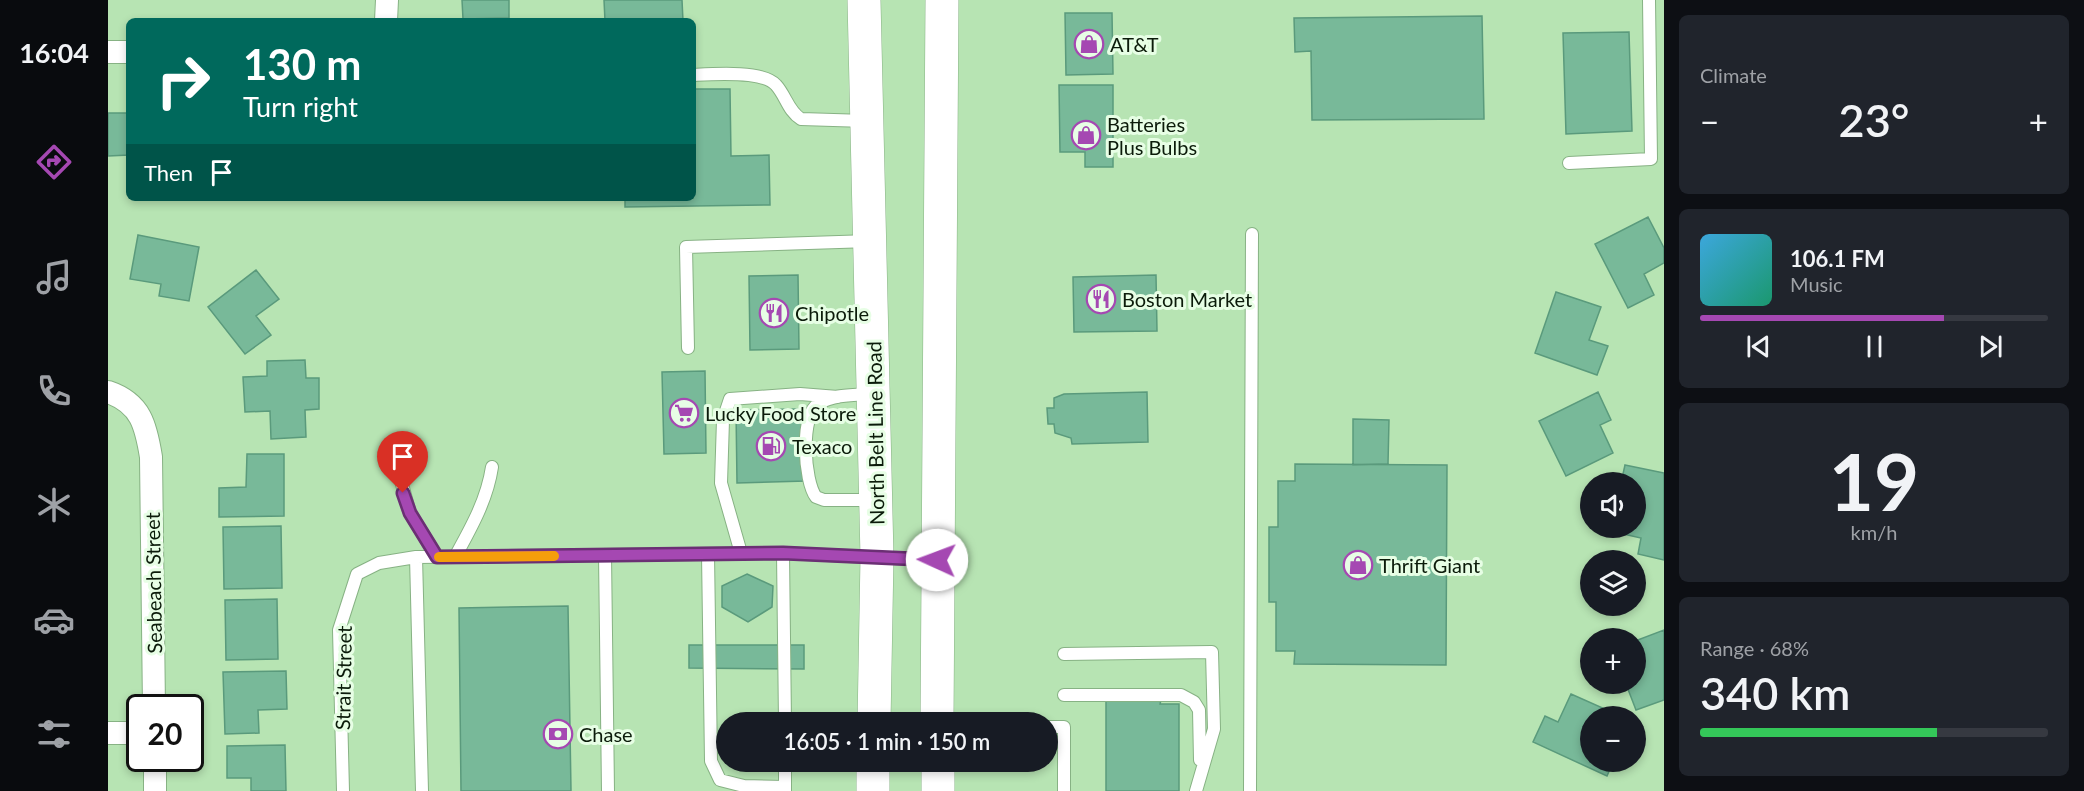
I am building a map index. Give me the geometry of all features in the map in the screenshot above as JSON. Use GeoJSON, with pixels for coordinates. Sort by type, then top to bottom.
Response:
{"type":"FeatureCollection","features":[{"type":"Feature","properties":{"kind":"main road","name":"North Belt Line Road"},"geometry":{"type":"LineString","coordinates":[[864,0],[877,557],[874,712]]}},
{"type":"Feature","properties":{"kind":"main road"},"geometry":{"type":"LineString","coordinates":[[937,712],[942,0]]}},
{"type":"Feature","properties":{"kind":"main road"},"geometry":{"type":"LineString","coordinates":[[873,772],[873,791]]}},
{"type":"Feature","properties":{"kind":"main road"},"geometry":{"type":"LineString","coordinates":[[938,772],[938,791]]}},
{"type":"Feature","properties":{"kind":"street"},"geometry":{"type":"LineString","coordinates":[[386,18],[387,0]]}},
{"type":"Feature","properties":{"kind":"street"},"geometry":{"type":"LineString","coordinates":[[108,52],[126,52]]}},
{"type":"Feature","properties":{"kind":"street","name":"Seabeach Street"},"geometry":{"type":"LineString","coordinates":[[108,392],[134,406],[146,429],[151,457],[154,694]]}},
{"type":"Feature","properties":{"kind":"street"},"geometry":{"type":"LineString","coordinates":[[108,734],[126,733]]}},
{"type":"Feature","properties":{"kind":"street"},"geometry":{"type":"LineString","coordinates":[[155,772],[155,791]]}},
{"type":"Feature","properties":{"kind":"lane"},"geometry":{"type":"LineString","coordinates":[[1569,163],[1651,159],[1649,0]]}},
{"type":"Feature","properties":{"kind":"lane"},"geometry":{"type":"LineString","coordinates":[[696,75],[749,75],[770,81],[776,84],[790,108],[801,119],[868,121]]}},
{"type":"Feature","properties":{"kind":"lane"},"geometry":{"type":"LineString","coordinates":[[1250,791],[1252,234]]}},
{"type":"Feature","properties":{"kind":"lane"},"geometry":{"type":"LineString","coordinates":[[688,348],[686,247],[871,241]]}},
{"type":"Feature","properties":{"kind":"lane"},"geometry":{"type":"LineString","coordinates":[[741,553],[721,483],[723,420],[730,399],[800,394],[838,397],[874,394]]}},
{"type":"Feature","properties":{"kind":"lane"},"geometry":{"type":"LineString","coordinates":[[838,397],[819,403],[808,419],[808,468],[812,490],[824,500],[876,500]]}},
{"type":"Feature","properties":{"kind":"lane"},"geometry":{"type":"LineString","coordinates":[[455,557],[478,515],[489,486],[492,467]]}},
{"type":"Feature","properties":{"kind":"lane"},"geometry":{"type":"LineString","coordinates":[[398,470],[410,513],[437,557]]}},
{"type":"Feature","properties":{"kind":"lane","name":"Strait Street"},"geometry":{"type":"LineString","coordinates":[[343,791],[339,630],[357,574],[379,563],[416,557],[741,553],[937,560]]}},
{"type":"Feature","properties":{"kind":"lane"},"geometry":{"type":"LineString","coordinates":[[783,553],[785,712]]}},
{"type":"Feature","properties":{"kind":"lane"},"geometry":{"type":"LineString","coordinates":[[708,554],[711,761],[720,780],[744,786],[785,789],[785,772]]}},
{"type":"Feature","properties":{"kind":"lane"},"geometry":{"type":"LineString","coordinates":[[605,555],[608,791]]}},
{"type":"Feature","properties":{"kind":"lane"},"geometry":{"type":"LineString","coordinates":[[416,557],[422,791]]}},
{"type":"Feature","properties":{"kind":"lane"},"geometry":{"type":"LineString","coordinates":[[1064,654],[1212,652],[1214,729],[1196,791]]}},
{"type":"Feature","properties":{"kind":"lane"},"geometry":{"type":"LineString","coordinates":[[1064,695],[1181,695],[1194,702],[1199,710],[1200,771]]}},
{"type":"Feature","properties":{"kind":"lane"},"geometry":{"type":"LineString","coordinates":[[1058,727],[1064,727],[1064,791]]}},
{"type":"Feature","properties":{"kind":"building"},"geometry":{"type":"Polygon","coordinates":[[[462,0],[509,0],[509,18],[463,18],[462,0]]]}},
{"type":"Feature","properties":{"kind":"building"},"geometry":{"type":"Polygon","coordinates":[[[604,0],[682,0],[683,18],[605,18],[604,0]]]}},
{"type":"Feature","properties":{"kind":"building","name":"AT&T"},"geometry":{"type":"Polygon","coordinates":[[[1065,13],[1112,13],[1113,74],[1066,75],[1065,13]]]}},
{"type":"Feature","properties":{"kind":"building"},"geometry":{"type":"Polygon","coordinates":[[[1482,16],[1484,119],[1312,120],[1311,51],[1295,52],[1294,18],[1482,16]]]}},
{"type":"Feature","properties":{"kind":"building"},"geometry":{"type":"Polygon","coordinates":[[[1629,32],[1632,131],[1566,134],[1563,33],[1629,32]]]}},
{"type":"Feature","properties":{"kind":"building","name":"Batteries Plus Bulbs"},"geometry":{"type":"Polygon","coordinates":[[[1059,85],[1113,85],[1113,167],[1085,167],[1085,152],[1060,152],[1059,85]]]}},
{"type":"Feature","properties":{"kind":"building"},"geometry":{"type":"Polygon","coordinates":[[[696,89],[730,89],[731,156],[769,155],[770,205],[625,207],[625,201],[696,201],[696,89]]]}},
{"type":"Feature","properties":{"kind":"building"},"geometry":{"type":"Polygon","coordinates":[[[108,113],[126,113],[126,155],[108,156],[108,113]]]}},
{"type":"Feature","properties":{"kind":"building"},"geometry":{"type":"Polygon","coordinates":[[[1648,217],[1664,248],[1664,263],[1644,274],[1654,295],[1628,308],[1595,244],[1648,217]]]}},
{"type":"Feature","properties":{"kind":"building"},"geometry":{"type":"Polygon","coordinates":[[[138,235],[199,247],[189,301],[159,296],[161,284],[130,279],[138,235]]]}},
{"type":"Feature","properties":{"kind":"building"},"geometry":{"type":"Polygon","coordinates":[[[256,270],[279,299],[256,316],[271,335],[245,354],[208,307],[256,270]]]}},
{"type":"Feature","properties":{"kind":"building","name":"Chipotle"},"geometry":{"type":"Polygon","coordinates":[[[798,275],[799,349],[750,350],[749,276],[798,275]]]}},
{"type":"Feature","properties":{"kind":"building"},"geometry":{"type":"Polygon","coordinates":[[[1156,275],[1157,331],[1074,332],[1073,277],[1156,275]]]}},
{"type":"Feature","properties":{"kind":"building"},"geometry":{"type":"Polygon","coordinates":[[[1556,292],[1601,307],[1589,340],[1608,346],[1597,375],[1535,353],[1556,292]]]}},
{"type":"Feature","properties":{"kind":"building"},"geometry":{"type":"Polygon","coordinates":[[[305,360],[306,378],[319,378],[319,409],[305,410],[306,437],[271,439],[270,411],[245,412],[243,377],[267,376],[267,361],[305,360]]]}},
{"type":"Feature","properties":{"kind":"building","name":"Lucky Food Store"},"geometry":{"type":"Polygon","coordinates":[[[705,371],[706,453],[664,454],[662,372],[705,371]]]}},
{"type":"Feature","properties":{"kind":"building"},"geometry":{"type":"Polygon","coordinates":[[[1147,392],[1148,442],[1072,444],[1071,438],[1055,433],[1054,424],[1048,424],[1047,408],[1054,408],[1054,398],[1064,394],[1147,392]]]}},
{"type":"Feature","properties":{"kind":"building"},"geometry":{"type":"Polygon","coordinates":[[[1598,392],[1611,420],[1600,425],[1613,453],[1566,476],[1539,421],[1598,392]]]}},
{"type":"Feature","properties":{"kind":"building","name":"Texaco"},"geometry":{"type":"Polygon","coordinates":[[[805,409],[806,481],[737,483],[736,410],[805,409]]]}},
{"type":"Feature","properties":{"kind":"building"},"geometry":{"type":"Polygon","coordinates":[[[1353,419],[1389,420],[1388,464],[1353,465],[1353,419]]]}},
{"type":"Feature","properties":{"kind":"building"},"geometry":{"type":"Polygon","coordinates":[[[247,454],[284,454],[284,516],[219,517],[219,488],[246,487],[247,454]]]}},
{"type":"Feature","properties":{"kind":"building","name":"Thrift Giant"},"geometry":{"type":"Polygon","coordinates":[[[1295,464],[1447,465],[1446,665],[1294,664],[1295,651],[1276,651],[1276,602],[1269,602],[1269,527],[1278,527],[1278,481],[1295,481],[1295,464]]]}},
{"type":"Feature","properties":{"kind":"building"},"geometry":{"type":"Polygon","coordinates":[[[1625,465],[1664,473],[1664,560],[1646,556],[1646,550],[1639,550],[1641,538],[1646,538],[1646,472],[1623,472],[1625,465]]]}},
{"type":"Feature","properties":{"kind":"building"},"geometry":{"type":"Polygon","coordinates":[[[281,526],[282,588],[224,589],[223,527],[281,526]]]}},
{"type":"Feature","properties":{"kind":"building"},"geometry":{"type":"Polygon","coordinates":[[[747,574],[773,586],[772,607],[748,622],[722,607],[722,586],[747,574]]]}},
{"type":"Feature","properties":{"kind":"building"},"geometry":{"type":"Polygon","coordinates":[[[277,599],[278,659],[226,660],[225,600],[277,599]]]}},
{"type":"Feature","properties":{"kind":"building"},"geometry":{"type":"Polygon","coordinates":[[[568,606],[571,791],[461,791],[459,608],[568,606]]]}},
{"type":"Feature","properties":{"kind":"building"},"geometry":{"type":"Polygon","coordinates":[[[1664,630],[1664,700],[1646,706],[1634,706],[1630,694],[1646,694],[1646,637],[1664,630]]]}},
{"type":"Feature","properties":{"kind":"building"},"geometry":{"type":"Polygon","coordinates":[[[689,645],[804,645],[804,669],[689,668],[689,645]]]}},
{"type":"Feature","properties":{"kind":"building"},"geometry":{"type":"Polygon","coordinates":[[[286,671],[287,709],[258,710],[259,733],[225,734],[223,672],[286,671]]]}},
{"type":"Feature","properties":{"kind":"building"},"geometry":{"type":"Polygon","coordinates":[[[1571,694],[1598,706],[1580,706],[1580,764],[1533,742],[1545,716],[1558,722],[1571,694]]]}},
{"type":"Feature","properties":{"kind":"building"},"geometry":{"type":"Polygon","coordinates":[[[1106,699],[1161,700],[1160,704],[1179,704],[1179,791],[1106,791],[1106,699]]]}},
{"type":"Feature","properties":{"kind":"building"},"geometry":{"type":"Polygon","coordinates":[[[285,745],[286,791],[251,791],[251,778],[227,778],[227,746],[285,745]]]}},
{"type":"Feature","properties":{"kind":"slow traffic"},"geometry":{"type":"LineString","coordinates":[[439,557],[554,556]]}},
{"type":"Feature","properties":{"kind":"place","name":"AT&T"},"geometry":{"type":"Point","coordinates":[1089,44]}},
{"type":"Feature","properties":{"kind":"place","name":"Batteries Plus Bulbs"},"geometry":{"type":"Point","coordinates":[1086,135]}},
{"type":"Feature","properties":{"kind":"place","name":"Boston Market"},"geometry":{"type":"Point","coordinates":[1101,299]}},
{"type":"Feature","properties":{"kind":"place","name":"Chipotle"},"geometry":{"type":"Point","coordinates":[774,313]}},
{"type":"Feature","properties":{"kind":"place","name":"Lucky Food Store"},"geometry":{"type":"Point","coordinates":[684,413]}},
{"type":"Feature","properties":{"kind":"place","name":"Texaco"},"geometry":{"type":"Point","coordinates":[771,446]}},
{"type":"Feature","properties":{"kind":"place","name":"Thrift Giant"},"geometry":{"type":"Point","coordinates":[1358,565]}},
{"type":"Feature","properties":{"kind":"place","name":"Chase"},"geometry":{"type":"Point","coordinates":[558,734]}},
{"type":"Feature","properties":{"kind":"route"},"geometry":{"type":"LineString","coordinates":[[403,493],[410,513],[437,557],[783,553],[937,560]]}}]}
